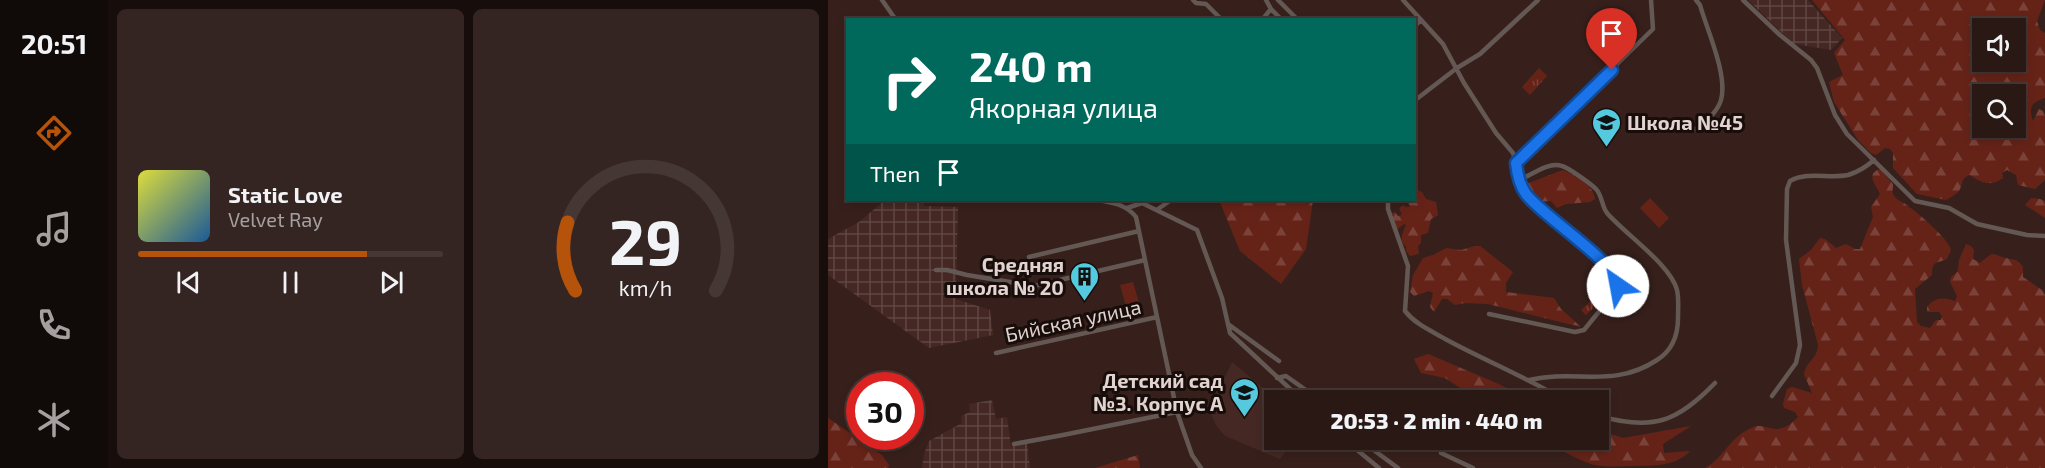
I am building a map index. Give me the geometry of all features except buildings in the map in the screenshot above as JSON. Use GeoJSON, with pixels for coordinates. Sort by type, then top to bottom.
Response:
{"type":"FeatureCollection","features":[{"type":"Feature","properties":{"kind":"street"},"geometry":{"type":"LineString","coordinates":[[882,0],[895,18]]}},
{"type":"Feature","properties":{"kind":"street"},"geometry":{"type":"LineString","coordinates":[[1193,0],[1196,3],[1206,4],[1220,18]]}},
{"type":"Feature","properties":{"kind":"street"},"geometry":{"type":"LineString","coordinates":[[1266,0],[1280,18]]}},
{"type":"Feature","properties":{"kind":"street"},"geometry":{"type":"LineString","coordinates":[[1278,0],[1296,18]]}},
{"type":"Feature","properties":{"kind":"street"},"geometry":{"type":"LineString","coordinates":[[1402,0],[1443,44],[1464,83],[1513,153],[1524,192],[1537,206],[1602,261],[1618,280],[1618,286],[1584,330],[1575,332],[1489,314]]}},
{"type":"Feature","properties":{"kind":"street"},"geometry":{"type":"LineString","coordinates":[[1416,99],[1457,68],[1480,54],[1538,0]]}},
{"type":"Feature","properties":{"kind":"street"},"geometry":{"type":"LineString","coordinates":[[1516,163],[1653,28],[1651,0]]}},
{"type":"Feature","properties":{"kind":"street"},"geometry":{"type":"LineString","coordinates":[[1679,120],[1688,129],[1698,129],[1717,108],[1722,97],[1719,64],[1700,5],[1696,0]]}},
{"type":"Feature","properties":{"kind":"street"},"geometry":{"type":"LineString","coordinates":[[1743,0],[1811,60],[1817,68],[1833,111],[1846,134],[1915,201],[1949,208],[1977,224],[2028,235],[2045,236]]}},
{"type":"Feature","properties":{"kind":"street"},"geometry":{"type":"LineString","coordinates":[[1264,18],[1271,9]]}},
{"type":"Feature","properties":{"kind":"street"},"geometry":{"type":"LineString","coordinates":[[1416,25],[1421,20]]}},
{"type":"Feature","properties":{"kind":"street"},"geometry":{"type":"LineString","coordinates":[[1772,396],[1796,363],[1800,345],[1786,240],[1787,189],[1790,181],[1798,176],[1847,175],[1862,169],[1874,160]]}},
{"type":"Feature","properties":{"kind":"street"},"geometry":{"type":"LineString","coordinates":[[1520,180],[1551,166],[1561,165],[1597,190],[1605,212],[1659,263],[1670,276],[1677,290],[1678,325],[1675,342],[1659,359],[1639,370],[1617,377],[1545,376],[1529,380]]}},
{"type":"Feature","properties":{"kind":"street"},"geometry":{"type":"LineString","coordinates":[[1116,201],[1136,217],[1177,412],[1188,447],[1201,468]]}},
{"type":"Feature","properties":{"kind":"street"},"geometry":{"type":"LineString","coordinates":[[1158,209],[1170,201]]}},
{"type":"Feature","properties":{"kind":"street"},"geometry":{"type":"LineString","coordinates":[[1388,201],[1388,209],[1408,266],[1405,311],[1413,321],[1546,390]]}},
{"type":"Feature","properties":{"kind":"street"},"geometry":{"type":"LineString","coordinates":[[1127,208],[1142,203],[1197,230],[1222,298],[1230,333],[1291,390]]}},
{"type":"Feature","properties":{"kind":"street"},"geometry":{"type":"LineString","coordinates":[[1029,257],[1139,231]]}},
{"type":"Feature","properties":{"kind":"street"},"geometry":{"type":"LineString","coordinates":[[936,270],[1035,286],[1145,260]]}},
{"type":"Feature","properties":{"kind":"street","name":"Бийская улица"},"geometry":{"type":"LineString","coordinates":[[996,352],[1157,317]]}},
{"type":"Feature","properties":{"kind":"street"},"geometry":{"type":"LineString","coordinates":[[1228,324],[1279,361]]}},
{"type":"Feature","properties":{"kind":"street"},"geometry":{"type":"LineString","coordinates":[[1277,378],[1286,376],[1306,390]]}},
{"type":"Feature","properties":{"kind":"street"},"geometry":{"type":"LineString","coordinates":[[1609,419],[1644,424],[1672,417],[1694,405],[1715,383]]}},
{"type":"Feature","properties":{"kind":"street"},"geometry":{"type":"LineString","coordinates":[[1014,444],[1177,412]]}},
{"type":"Feature","properties":{"kind":"street"},"geometry":{"type":"LineString","coordinates":[[1357,450],[1379,468]]}},
{"type":"Feature","properties":{"kind":"street"},"geometry":{"type":"LineString","coordinates":[[1374,450],[1398,468]]}},
{"type":"Feature","properties":{"kind":"street"},"geometry":{"type":"LineString","coordinates":[[1441,453],[1473,468]]}},
{"type":"Feature","properties":{"kind":"shaded area"},"geometry":{"type":"Polygon","coordinates":[[[1748,0],[1808,0],[1842,38],[1831,50],[1794,44],[1748,0]]]}},
{"type":"Feature","properties":{"kind":"shaded area"},"geometry":{"type":"Polygon","coordinates":[[[884,201],[924,201],[924,206],[958,207],[956,299],[990,310],[993,335],[929,348],[828,275],[828,239],[859,222],[884,201]]]}},
{"type":"Feature","properties":{"kind":"shaded area","name":"Детский сад №3. Корпус А"},"geometry":{"type":"Polygon","coordinates":[[[1232,362],[1265,390],[1264,450],[1287,450],[1280,459],[1225,436],[1216,425],[1209,410],[1232,362]]]}},
{"type":"Feature","properties":{"kind":"shaded area"},"geometry":{"type":"Polygon","coordinates":[[[992,400],[996,419],[1007,417],[1011,446],[1027,443],[1030,468],[922,468],[929,441],[962,423],[961,416],[970,412],[969,404],[992,400]]]}},
{"type":"Feature","properties":{"kind":"green space"},"geometry":{"type":"Polygon","coordinates":[[[1812,0],[2045,0],[2037,21],[2040,30],[2045,33],[2045,98],[2034,103],[2031,112],[2033,121],[2039,109],[2045,116],[2045,180],[2035,189],[2018,185],[2016,175],[2007,170],[2002,173],[2003,178],[1990,183],[1982,182],[1970,175],[1967,176],[1963,179],[1959,191],[1946,200],[1917,194],[1893,168],[1893,153],[1890,149],[1885,148],[1876,155],[1871,153],[1858,140],[1834,102],[1829,82],[1843,75],[1834,53],[1845,40],[1812,0]]]}},
{"type":"Feature","properties":{"kind":"green space"},"geometry":{"type":"Polygon","coordinates":[[[1539,68],[1547,76],[1530,95],[1522,87],[1539,68]]]}},
{"type":"Feature","properties":{"kind":"green space"},"geometry":{"type":"Polygon","coordinates":[[[1880,169],[1893,184],[1894,196],[1945,239],[1951,250],[1947,259],[1937,262],[1932,275],[1915,289],[1917,322],[1921,326],[1930,328],[1936,320],[1941,320],[1942,316],[1939,312],[1927,312],[1927,307],[1933,301],[1943,299],[1955,301],[1957,296],[1950,282],[1951,277],[1958,271],[1959,260],[1966,244],[1974,250],[1973,259],[1980,263],[1993,254],[2018,261],[2023,267],[2023,277],[2042,290],[2045,295],[2045,468],[1705,468],[1712,464],[1743,432],[1757,426],[1783,428],[1798,417],[1795,412],[1784,408],[1787,389],[1792,387],[1812,393],[1804,374],[1807,365],[1816,354],[1818,345],[1802,285],[1799,259],[1811,250],[1820,238],[1825,239],[1836,248],[1846,244],[1860,249],[1873,217],[1871,207],[1880,194],[1872,177],[1880,169]]]}},
{"type":"Feature","properties":{"kind":"green space"},"geometry":{"type":"Polygon","coordinates":[[[1563,170],[1587,185],[1595,199],[1590,202],[1566,204],[1557,208],[1551,201],[1535,202],[1527,191],[1526,184],[1563,170]]]}},
{"type":"Feature","properties":{"kind":"green space"},"geometry":{"type":"Polygon","coordinates":[[[1416,189],[1422,192],[1426,199],[1436,202],[1438,215],[1431,219],[1428,233],[1421,235],[1421,243],[1418,246],[1419,254],[1410,256],[1402,239],[1406,225],[1396,230],[1392,213],[1402,215],[1399,208],[1403,205],[1410,206],[1407,201],[1416,201],[1416,189]]]}},
{"type":"Feature","properties":{"kind":"green space"},"geometry":{"type":"Polygon","coordinates":[[[1650,198],[1669,218],[1659,228],[1640,208],[1650,198]]]}},
{"type":"Feature","properties":{"kind":"green space"},"geometry":{"type":"Polygon","coordinates":[[[2031,198],[2045,201],[2045,218],[2025,205],[2031,198]]]}},
{"type":"Feature","properties":{"kind":"green space"},"geometry":{"type":"Polygon","coordinates":[[[1219,201],[1313,201],[1306,249],[1281,284],[1240,251],[1219,201]]]}},
{"type":"Feature","properties":{"kind":"green space"},"geometry":{"type":"Polygon","coordinates":[[[1480,246],[1513,272],[1506,283],[1506,292],[1554,298],[1561,309],[1581,327],[1488,304],[1455,305],[1447,299],[1442,299],[1434,312],[1430,307],[1433,293],[1429,291],[1414,296],[1410,292],[1413,275],[1423,258],[1446,248],[1461,250],[1480,246]]]}},
{"type":"Feature","properties":{"kind":"green space"},"geometry":{"type":"Polygon","coordinates":[[[1594,267],[1607,281],[1602,286],[1589,272],[1594,267]]]}},
{"type":"Feature","properties":{"kind":"green space"},"geometry":{"type":"Polygon","coordinates":[[[1133,282],[1140,306],[1127,310],[1120,285],[1133,282]]]}},
{"type":"Feature","properties":{"kind":"green space"},"geometry":{"type":"Polygon","coordinates":[[[1608,284],[1609,293],[1586,315],[1581,310],[1608,284]]]}},
{"type":"Feature","properties":{"kind":"green space"},"geometry":{"type":"Polygon","coordinates":[[[1428,354],[1511,390],[1464,390],[1445,378],[1421,373],[1414,359],[1428,354]]]}},
{"type":"Feature","properties":{"kind":"green space"},"geometry":{"type":"Polygon","coordinates":[[[828,418],[846,430],[846,450],[875,450],[882,455],[889,465],[888,468],[828,468],[828,418]]]}},
{"type":"Feature","properties":{"kind":"green space"},"geometry":{"type":"Polygon","coordinates":[[[1691,426],[1663,444],[1664,453],[1690,451],[1670,463],[1593,465],[1561,450],[1609,450],[1609,433],[1623,438],[1691,426]]]}},
{"type":"Feature","properties":{"kind":"green space"},"geometry":{"type":"Polygon","coordinates":[[[1138,455],[1140,468],[1095,468],[1138,455]]]}},
{"type":"Feature","properties":{"kind":"place","name":"Школа №45"},"geometry":{"type":"Point","coordinates":[1606,148]}},
{"type":"Feature","properties":{"kind":"place","name":"Средняя школа № 20"},"geometry":{"type":"Point","coordinates":[1085,302]}},
{"type":"Feature","properties":{"kind":"place","name":"Детский сад №3. Корпус А"},"geometry":{"type":"Point","coordinates":[1244,418]}},
{"type":"Feature","properties":{"kind":"route"},"geometry":{"type":"LineString","coordinates":[[1612,70],[1516,163],[1516,171],[1524,192],[1537,206],[1602,261],[1618,280],[1618,286]]}}]}
